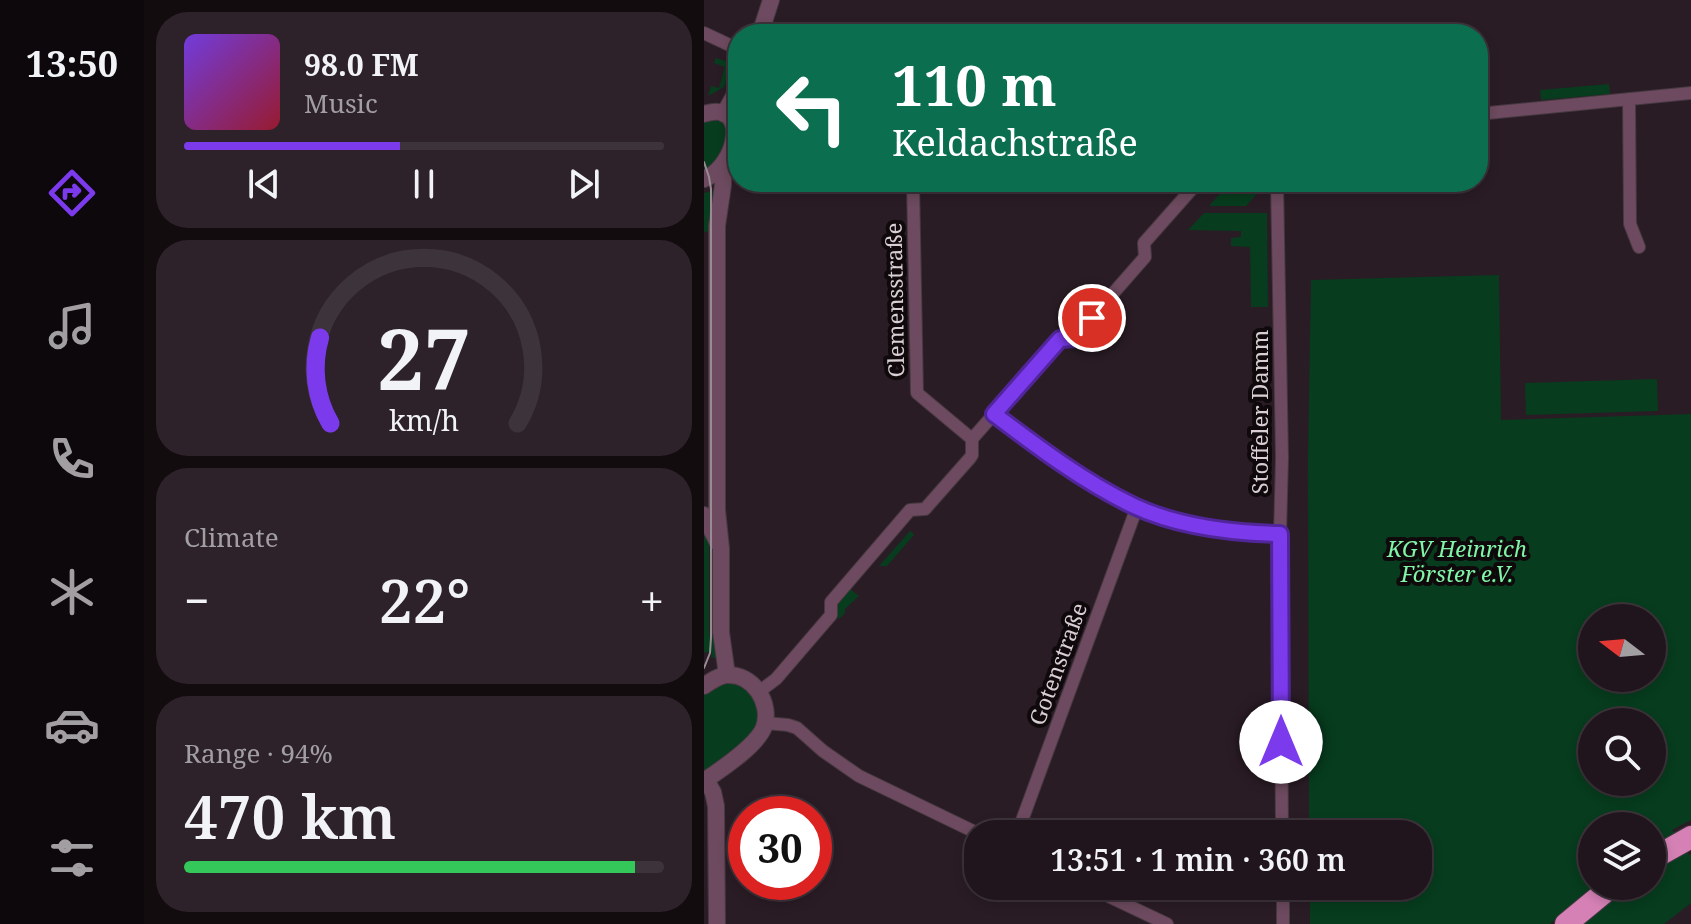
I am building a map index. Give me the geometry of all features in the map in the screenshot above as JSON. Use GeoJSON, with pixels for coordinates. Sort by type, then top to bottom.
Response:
{"type":"FeatureCollection","features":[{"type":"Feature","properties":{"kind":"highway"},"geometry":{"type":"LineString","coordinates":[[1666,851],[1690,838]]}},
{"type":"Feature","properties":{"kind":"highway"},"geometry":{"type":"LineString","coordinates":[[1566,924],[1595,900]]}},
{"type":"Feature","properties":{"kind":"street"},"geometry":{"type":"LineString","coordinates":[[763,24],[771,0]]}},
{"type":"Feature","properties":{"kind":"street"},"geometry":{"type":"LineString","coordinates":[[704,33],[728,44]]}},
{"type":"Feature","properties":{"kind":"street"},"geometry":{"type":"LineString","coordinates":[[1488,113],[1691,93]]}},
{"type":"Feature","properties":{"kind":"street"},"geometry":{"type":"LineString","coordinates":[[1629,99],[1630,224],[1639,247]]}},
{"type":"Feature","properties":{"kind":"street"},"geometry":{"type":"LineString","coordinates":[[724,114],[728,107]]}},
{"type":"Feature","properties":{"kind":"street"},"geometry":{"type":"LineString","coordinates":[[704,114],[716,112],[728,118]]}},
{"type":"Feature","properties":{"kind":"street"},"geometry":{"type":"LineString","coordinates":[[704,179],[718,172],[728,155]]}},
{"type":"Feature","properties":{"kind":"street"},"geometry":{"type":"LineString","coordinates":[[723,166],[717,226],[717,510],[721,548],[721,632],[727,675]]}},
{"type":"Feature","properties":{"kind":"street","name":"Clemensstraße"},"geometry":{"type":"LineString","coordinates":[[913,192],[917,393],[972,439]]}},
{"type":"Feature","properties":{"kind":"street"},"geometry":{"type":"LineString","coordinates":[[760,691],[776,679],[831,615],[831,602],[910,510],[925,509],[970,458],[972,439],[1060,339],[1074,338],[1145,257],[1144,243],[1189,192]]}},
{"type":"Feature","properties":{"kind":"street","name":"Stoffeler Damm"},"geometry":{"type":"LineString","coordinates":[[1277,192],[1282,458],[1282,820]]}},
{"type":"Feature","properties":{"kind":"street"},"geometry":{"type":"LineString","coordinates":[[994,414],[1076,473],[1137,507],[1188,524],[1224,531],[1280,534]]}},
{"type":"Feature","properties":{"kind":"street","name":"Gotenstraße"},"geometry":{"type":"LineString","coordinates":[[1022,820],[1137,507]]}},
{"type":"Feature","properties":{"kind":"street"},"geometry":{"type":"LineString","coordinates":[[704,515],[721,548]]}},
{"type":"Feature","properties":{"kind":"street"},"geometry":{"type":"LineString","coordinates":[[704,686],[717,677],[737,676],[760,691],[766,710],[765,723],[757,738],[705,781],[713,792],[716,806],[717,924]]}},
{"type":"Feature","properties":{"kind":"street"},"geometry":{"type":"LineString","coordinates":[[765,723],[797,728],[859,776],[964,827]]}},
{"type":"Feature","properties":{"kind":"street"},"geometry":{"type":"LineString","coordinates":[[1116,900],[1167,924]]}},
{"type":"Feature","properties":{"kind":"street"},"geometry":{"type":"LineString","coordinates":[[1283,900],[1283,924]]}},
{"type":"Feature","properties":{"kind":"green space"},"geometry":{"type":"Polygon","coordinates":[[[716,58],[728,62],[728,74],[724,87],[708,96],[711,86],[719,88],[725,67],[714,63],[716,58]]]}},
{"type":"Feature","properties":{"kind":"green space"},"geometry":{"type":"Polygon","coordinates":[[[1609,84],[1610,94],[1541,100],[1540,90],[1609,84]]]}},
{"type":"Feature","properties":{"kind":"green space"},"geometry":{"type":"Polygon","coordinates":[[[704,119],[718,119],[726,124],[728,141],[712,169],[704,174],[704,119]]]}},
{"type":"Feature","properties":{"kind":"green space"},"geometry":{"type":"Polygon","coordinates":[[[719,189],[711,231],[704,232],[704,193],[719,189]]]}},
{"type":"Feature","properties":{"kind":"green space"},"geometry":{"type":"Polygon","coordinates":[[[1221,192],[1259,192],[1246,206],[1209,206],[1221,192]]]}},
{"type":"Feature","properties":{"kind":"green space"},"geometry":{"type":"Polygon","coordinates":[[[1204,213],[1267,213],[1268,307],[1251,307],[1250,247],[1231,246],[1231,238],[1241,237],[1241,231],[1188,230],[1204,213]]]}},
{"type":"Feature","properties":{"kind":"green space","name":"KGV Heinrich Förster e.V."},"geometry":{"type":"Polygon","coordinates":[[[1499,275],[1501,420],[1691,414],[1691,820],[1672,830],[1679,831],[1666,838],[1666,812],[1578,812],[1578,899],[1550,924],[1310,924],[1310,900],[1432,900],[1432,820],[1309,820],[1311,280],[1499,275]]]}},
{"type":"Feature","properties":{"kind":"green space"},"geometry":{"type":"Polygon","coordinates":[[[1657,379],[1658,411],[1526,415],[1525,383],[1657,379]]]}},
{"type":"Feature","properties":{"kind":"green space"},"geometry":{"type":"Polygon","coordinates":[[[704,528],[709,540],[709,635],[716,636],[716,658],[711,657],[712,653],[704,652],[704,528]]]}},
{"type":"Feature","properties":{"kind":"green space"},"geometry":{"type":"Polygon","coordinates":[[[910,531],[913,536],[887,566],[879,566],[910,531]]]}},
{"type":"Feature","properties":{"kind":"green space"},"geometry":{"type":"Polygon","coordinates":[[[849,588],[859,596],[839,619],[837,603],[849,588]]]}},
{"type":"Feature","properties":{"kind":"green space"},"geometry":{"type":"Polygon","coordinates":[[[732,682],[752,695],[758,709],[758,724],[745,741],[704,773],[704,695],[721,684],[732,682]]]}},
{"type":"Feature","properties":{"kind":"green space"},"geometry":{"type":"Polygon","coordinates":[[[1687,850],[1691,855],[1691,903],[1664,924],[1579,924],[1608,900],[1666,900],[1666,861],[1687,850]]]}},
{"type":"Feature","properties":{"kind":"tram line"},"geometry":{"type":"LineString","coordinates":[[704,162],[711,189],[711,638],[710,653],[704,668]]}},
{"type":"Feature","properties":{"kind":"route"},"geometry":{"type":"LineString","coordinates":[[1092,318],[1074,338],[1060,339],[994,414],[1076,473],[1137,507],[1206,528],[1280,534],[1281,742]]}}]}
